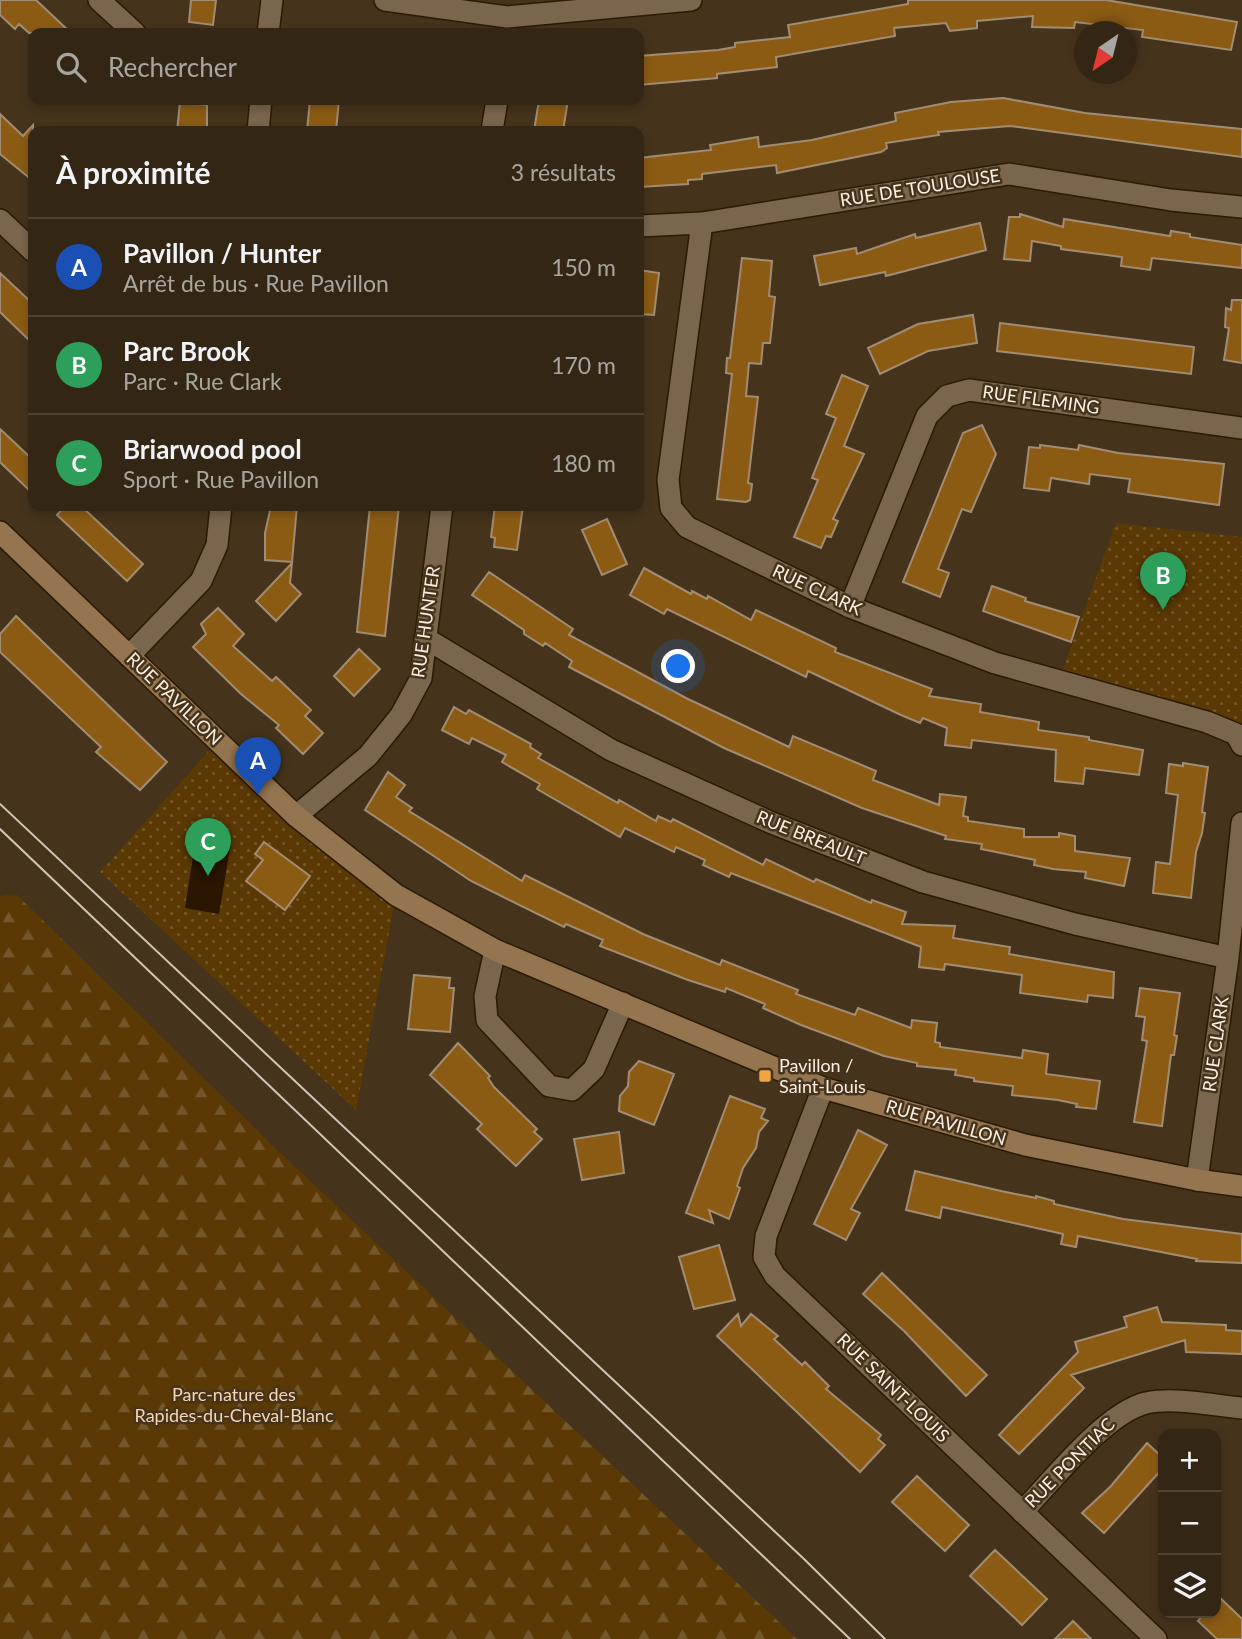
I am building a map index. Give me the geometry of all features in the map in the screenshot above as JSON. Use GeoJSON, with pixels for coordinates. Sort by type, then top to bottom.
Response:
{"type":"FeatureCollection","features":[{"type":"Feature","properties":{"kind":"street"},"geometry":{"type":"LineString","coordinates":[[99,0],[130,28]]}},
{"type":"Feature","properties":{"kind":"street"},"geometry":{"type":"LineString","coordinates":[[269,28],[272,0]]}},
{"type":"Feature","properties":{"kind":"street"},"geometry":{"type":"LineString","coordinates":[[385,0],[506,25],[691,0]]}},
{"type":"Feature","properties":{"kind":"street"},"geometry":{"type":"LineString","coordinates":[[258,126],[261,105]]}},
{"type":"Feature","properties":{"kind":"street"},"geometry":{"type":"LineString","coordinates":[[493,126],[495,105]]}},
{"type":"Feature","properties":{"kind":"street","name":"RUE DE TOULOUSE"},"geometry":{"type":"LineString","coordinates":[[644,226],[702,223],[1009,174],[1171,200],[1242,207]]}},
{"type":"Feature","properties":{"kind":"street"},"geometry":{"type":"LineString","coordinates":[[0,220],[28,246]]}},
{"type":"Feature","properties":{"kind":"street","name":"RUE CLARK"},"geometry":{"type":"LineString","coordinates":[[702,223],[668,480],[671,508],[687,527],[850,607],[995,663],[1207,722],[1236,734],[1242,745]]}},
{"type":"Feature","properties":{"kind":"street","name":"RUE FLEMING"},"geometry":{"type":"LineString","coordinates":[[850,607],[927,416],[947,396],[969,390],[1242,428]]}},
{"type":"Feature","properties":{"kind":"street"},"geometry":{"type":"LineString","coordinates":[[129,656],[201,581],[216,545],[219,511]]}},
{"type":"Feature","properties":{"kind":"street","name":"RUE HUNTER"},"geometry":{"type":"LineString","coordinates":[[296,816],[368,756],[401,715],[421,678],[441,511]]}},
{"type":"Feature","properties":{"kind":"street","name":"RUE PAVILLON"},"geometry":{"type":"LineString","coordinates":[[0,532],[296,816],[396,895],[495,950],[823,1088],[1026,1145],[1197,1180],[1242,1186]]}},
{"type":"Feature","properties":{"kind":"street","name":"RUE BREAULT"},"geometry":{"type":"LineString","coordinates":[[425,638],[611,750],[772,823],[923,882],[1075,924],[1228,958]]}},
{"type":"Feature","properties":{"kind":"street","name":"RUE CLARK"},"geometry":{"type":"LineString","coordinates":[[1197,1180],[1228,958],[1242,823]]}},
{"type":"Feature","properties":{"kind":"street"},"geometry":{"type":"LineString","coordinates":[[495,950],[485,996],[487,1020],[549,1086],[572,1090],[594,1069],[623,1003]]}},
{"type":"Feature","properties":{"kind":"street","name":"RUE SAINT-LOUIS"},"geometry":{"type":"LineString","coordinates":[[823,1088],[766,1236],[764,1257],[775,1276],[1156,1639]]}},
{"type":"Feature","properties":{"kind":"street","name":"RUE PONTIAC"},"geometry":{"type":"LineString","coordinates":[[1022,1512],[1114,1417],[1145,1404],[1173,1401],[1242,1408]]}},
{"type":"Feature","properties":{"kind":"green space"},"geometry":{"type":"Polygon","coordinates":[[[1116,523],[1242,537],[1242,731],[1058,683],[1116,523]]]}},
{"type":"Feature","properties":{"kind":"green space"},"geometry":{"type":"Polygon","coordinates":[[[218,741],[396,895],[356,1110],[100,872],[218,741]]]}},
{"type":"Feature","properties":{"kind":"green space","name":"Parc-nature des Rapides-du-Cheval-Blanc"},"geometry":{"type":"Polygon","coordinates":[[[16,894],[272,1145],[797,1639],[0,1639],[0,896],[16,894]]]}},
{"type":"Feature","properties":{"kind":"shaded area"},"geometry":{"type":"Polygon","coordinates":[[[196,837],[231,843],[219,914],[185,908],[196,837]]]}},
{"type":"Feature","properties":{"kind":"building"},"geometry":{"type":"Polygon","coordinates":[[[0,0],[36,0],[66,28],[28,28],[28,32],[19,24],[15,29],[0,15],[0,0]]]}},
{"type":"Feature","properties":{"kind":"building"},"geometry":{"type":"Polygon","coordinates":[[[191,0],[216,0],[213,25],[189,22],[191,0]]]}},
{"type":"Feature","properties":{"kind":"building"},"geometry":{"type":"Polygon","coordinates":[[[908,0],[1106,0],[1237,22],[1231,50],[1142,37],[1143,30],[1137,29],[1137,21],[1074,21],[1074,28],[1032,27],[1033,16],[977,21],[977,28],[950,31],[946,23],[894,28],[895,36],[776,57],[777,67],[717,74],[717,78],[644,85],[644,56],[718,50],[735,47],[735,43],[790,37],[788,25],[908,4],[908,0]]]}},
{"type":"Feature","properties":{"kind":"building"},"geometry":{"type":"Polygon","coordinates":[[[1003,98],[1085,113],[1242,129],[1242,157],[1010,126],[938,132],[939,135],[886,143],[887,148],[881,152],[777,173],[776,165],[702,174],[702,179],[688,180],[688,184],[644,187],[644,157],[711,150],[710,145],[758,137],[759,147],[812,140],[896,121],[895,113],[951,102],[1003,98]]]}},
{"type":"Feature","properties":{"kind":"building"},"geometry":{"type":"Polygon","coordinates":[[[180,105],[207,105],[207,126],[178,126],[180,105]]]}},
{"type":"Feature","properties":{"kind":"building"},"geometry":{"type":"Polygon","coordinates":[[[310,105],[339,105],[336,126],[307,126],[310,105]]]}},
{"type":"Feature","properties":{"kind":"building"},"geometry":{"type":"Polygon","coordinates":[[[538,105],[567,105],[564,126],[535,126],[538,105]]]}},
{"type":"Feature","properties":{"kind":"building"},"geometry":{"type":"Polygon","coordinates":[[[0,114],[23,136],[28,130],[28,177],[0,154],[0,114]]]}},
{"type":"Feature","properties":{"kind":"building"},"geometry":{"type":"Polygon","coordinates":[[[1020,214],[1063,227],[1064,219],[1170,236],[1171,231],[1190,234],[1190,237],[1242,245],[1242,268],[1152,258],[1150,270],[1121,266],[1122,257],[1061,249],[1061,246],[1032,241],[1030,261],[1004,259],[1009,217],[1020,217],[1020,214]]]}},
{"type":"Feature","properties":{"kind":"building"},"geometry":{"type":"Polygon","coordinates":[[[980,223],[986,250],[886,276],[885,272],[820,285],[814,256],[856,248],[857,254],[915,234],[916,238],[980,223]]]}},
{"type":"Feature","properties":{"kind":"building"},"geometry":{"type":"Polygon","coordinates":[[[742,258],[772,261],[769,296],[775,297],[770,343],[763,343],[761,364],[749,363],[746,396],[758,397],[748,483],[752,484],[750,500],[746,502],[717,499],[732,374],[726,373],[727,358],[730,358],[742,258]]]}},
{"type":"Feature","properties":{"kind":"building"},"geometry":{"type":"Polygon","coordinates":[[[644,271],[659,273],[654,315],[644,314],[644,271]]]}},
{"type":"Feature","properties":{"kind":"building"},"geometry":{"type":"Polygon","coordinates":[[[0,273],[28,299],[28,339],[0,312],[0,273]]]}},
{"type":"Feature","properties":{"kind":"building"},"geometry":{"type":"Polygon","coordinates":[[[1232,300],[1242,300],[1242,363],[1224,360],[1229,328],[1225,327],[1226,308],[1231,310],[1232,300]]]}},
{"type":"Feature","properties":{"kind":"building"},"geometry":{"type":"Polygon","coordinates":[[[973,315],[977,343],[928,351],[880,374],[868,348],[918,324],[973,315]]]}},
{"type":"Feature","properties":{"kind":"building"},"geometry":{"type":"Polygon","coordinates":[[[1000,323],[1194,347],[1191,374],[997,351],[1000,323]]]}},
{"type":"Feature","properties":{"kind":"building"},"geometry":{"type":"Polygon","coordinates":[[[842,375],[868,386],[844,446],[864,454],[833,519],[838,521],[831,537],[826,536],[821,548],[794,537],[818,480],[812,478],[836,418],[826,414],[842,375]]]}},
{"type":"Feature","properties":{"kind":"building"},"geometry":{"type":"Polygon","coordinates":[[[982,425],[996,454],[971,512],[962,509],[938,569],[949,573],[940,597],[903,582],[963,433],[982,425]]]}},
{"type":"Feature","properties":{"kind":"building"},"geometry":{"type":"Polygon","coordinates":[[[0,429],[28,455],[28,489],[0,462],[0,429]]]}},
{"type":"Feature","properties":{"kind":"building"},"geometry":{"type":"Polygon","coordinates":[[[1040,445],[1078,450],[1079,445],[1118,453],[1224,464],[1219,505],[1128,492],[1130,479],[1090,474],[1089,484],[1051,478],[1049,491],[1024,488],[1029,447],[1040,448],[1040,445]]]}},
{"type":"Feature","properties":{"kind":"building"},"geometry":{"type":"Polygon","coordinates":[[[61,511],[86,511],[143,564],[127,581],[57,515],[61,511]]]}},
{"type":"Feature","properties":{"kind":"building"},"geometry":{"type":"Polygon","coordinates":[[[270,511],[297,511],[292,562],[265,560],[265,533],[270,511]]]}},
{"type":"Feature","properties":{"kind":"building"},"geometry":{"type":"Polygon","coordinates":[[[369,511],[398,511],[385,636],[357,632],[369,511]]]}},
{"type":"Feature","properties":{"kind":"building"},"geometry":{"type":"Polygon","coordinates":[[[494,511],[522,511],[517,550],[494,547],[495,538],[491,537],[494,511]]]}},
{"type":"Feature","properties":{"kind":"building"},"geometry":{"type":"Polygon","coordinates":[[[607,519],[627,564],[602,575],[582,530],[607,519]]]}},
{"type":"Feature","properties":{"kind":"building"},"geometry":{"type":"Polygon","coordinates":[[[292,563],[290,583],[301,594],[276,621],[256,601],[292,563]]]}},
{"type":"Feature","properties":{"kind":"building"},"geometry":{"type":"Polygon","coordinates":[[[644,568],[691,594],[692,591],[707,599],[708,596],[751,620],[756,610],[836,648],[835,652],[932,689],[929,696],[981,704],[980,712],[1039,722],[1038,730],[1089,737],[1089,740],[1143,750],[1139,775],[1085,768],[1083,784],[1055,781],[1056,750],[972,740],[971,748],[945,745],[947,728],[923,718],[920,723],[808,671],[806,677],[667,609],[664,614],[630,595],[644,568]]]}},
{"type":"Feature","properties":{"kind":"building"},"geometry":{"type":"Polygon","coordinates":[[[489,572],[573,629],[569,635],[686,698],[789,747],[793,736],[876,771],[873,780],[939,805],[940,794],[966,797],[963,816],[968,817],[968,821],[1024,829],[1024,837],[1059,837],[1059,833],[1075,836],[1075,851],[1130,858],[1124,886],[1085,878],[1086,872],[1034,865],[1035,860],[981,849],[982,844],[945,839],[946,836],[862,808],[724,748],[569,667],[572,661],[545,643],[543,646],[524,634],[524,630],[472,595],[489,572]]]}},
{"type":"Feature","properties":{"kind":"building"},"geometry":{"type":"Polygon","coordinates":[[[992,586],[1026,598],[1025,601],[1079,617],[1071,642],[983,611],[992,586]]]}},
{"type":"Feature","properties":{"kind":"building"},"geometry":{"type":"Polygon","coordinates":[[[218,608],[244,634],[233,646],[272,681],[276,677],[311,710],[305,716],[323,733],[303,754],[276,728],[279,725],[241,694],[193,647],[206,634],[201,624],[218,608]]]}},
{"type":"Feature","properties":{"kind":"building"},"geometry":{"type":"Polygon","coordinates":[[[16,616],[167,762],[140,790],[96,752],[101,747],[0,652],[0,634],[16,616]]]}},
{"type":"Feature","properties":{"kind":"building"},"geometry":{"type":"Polygon","coordinates":[[[359,649],[380,669],[354,696],[334,676],[359,649]]]}},
{"type":"Feature","properties":{"kind":"building"},"geometry":{"type":"Polygon","coordinates":[[[454,707],[466,714],[469,710],[531,744],[530,747],[541,754],[538,758],[618,803],[619,800],[656,821],[658,816],[671,822],[673,819],[763,865],[766,859],[814,882],[816,879],[871,903],[872,900],[906,912],[902,924],[955,926],[953,938],[1010,947],[1009,954],[1114,972],[1113,998],[1088,995],[1087,1002],[1020,993],[1022,975],[945,964],[944,970],[919,967],[921,947],[731,873],[729,877],[703,865],[705,860],[676,847],[674,852],[625,828],[620,837],[537,789],[540,784],[502,762],[506,755],[472,738],[469,744],[442,730],[454,707]]]}},
{"type":"Feature","properties":{"kind":"building"},"geometry":{"type":"Polygon","coordinates":[[[1183,763],[1208,767],[1202,812],[1205,813],[1196,852],[1191,898],[1153,893],[1156,862],[1170,864],[1178,795],[1166,793],[1169,764],[1183,766],[1183,763]]]}},
{"type":"Feature","properties":{"kind":"building"},"geometry":{"type":"Polygon","coordinates":[[[388,772],[405,785],[396,797],[412,808],[409,811],[522,881],[525,875],[643,934],[720,965],[722,960],[798,990],[796,994],[855,1015],[858,1008],[911,1028],[912,1020],[937,1023],[935,1042],[940,1043],[940,1047],[1022,1058],[1023,1050],[1048,1054],[1046,1074],[1100,1081],[1096,1109],[1076,1107],[1077,1104],[1058,1100],[1012,1095],[1013,1086],[974,1081],[974,1078],[955,1075],[956,1070],[917,1066],[917,1063],[884,1056],[801,1025],[763,1008],[765,1004],[726,988],[725,992],[688,980],[600,946],[603,940],[566,924],[564,927],[471,881],[365,810],[388,772]]]}},
{"type":"Feature","properties":{"kind":"building"},"geometry":{"type":"Polygon","coordinates":[[[264,842],[310,876],[285,910],[246,881],[263,860],[255,854],[264,842]]]}},
{"type":"Feature","properties":{"kind":"building"},"geometry":{"type":"Polygon","coordinates":[[[414,975],[450,978],[449,988],[454,988],[450,1032],[408,1029],[414,975]]]}},
{"type":"Feature","properties":{"kind":"building"},"geometry":{"type":"Polygon","coordinates":[[[1140,988],[1180,993],[1174,1035],[1177,1036],[1174,1055],[1171,1055],[1162,1126],[1134,1122],[1147,1041],[1142,1040],[1145,1017],[1136,1016],[1140,988]]]}},
{"type":"Feature","properties":{"kind":"building"},"geometry":{"type":"Polygon","coordinates":[[[458,1043],[490,1076],[488,1078],[494,1087],[537,1129],[534,1132],[542,1139],[516,1166],[477,1129],[482,1124],[430,1075],[458,1043]]]}},
{"type":"Feature","properties":{"kind":"building"},"geometry":{"type":"Polygon","coordinates":[[[639,1061],[674,1074],[654,1125],[619,1111],[620,1096],[628,1086],[629,1072],[639,1061]]]}},
{"type":"Feature","properties":{"kind":"building"},"geometry":{"type":"Polygon","coordinates":[[[730,1096],[765,1109],[761,1118],[768,1121],[759,1132],[756,1148],[743,1168],[737,1186],[740,1188],[729,1219],[709,1210],[713,1223],[686,1213],[730,1096]]]}},
{"type":"Feature","properties":{"kind":"building"},"geometry":{"type":"Polygon","coordinates":[[[858,1130],[887,1145],[851,1209],[860,1213],[846,1240],[814,1224],[858,1130]]]}},
{"type":"Feature","properties":{"kind":"building"},"geometry":{"type":"Polygon","coordinates":[[[619,1132],[624,1173],[582,1180],[574,1139],[619,1132]]]}},
{"type":"Feature","properties":{"kind":"building"},"geometry":{"type":"Polygon","coordinates":[[[915,1171],[1001,1191],[1036,1196],[1054,1201],[1054,1204],[1123,1219],[1242,1234],[1242,1263],[1196,1261],[1197,1259],[1078,1236],[1076,1247],[1061,1244],[1063,1234],[942,1207],[940,1218],[906,1210],[915,1171]]]}},
{"type":"Feature","properties":{"kind":"building"},"geometry":{"type":"Polygon","coordinates":[[[719,1245],[735,1300],[694,1309],[679,1257],[719,1245]]]}},
{"type":"Feature","properties":{"kind":"building"},"geometry":{"type":"Polygon","coordinates":[[[882,1273],[987,1375],[966,1396],[904,1331],[863,1294],[882,1273]]]}},
{"type":"Feature","properties":{"kind":"building"},"geometry":{"type":"Polygon","coordinates":[[[1157,1307],[1162,1322],[1226,1325],[1226,1330],[1242,1331],[1242,1354],[1186,1352],[1185,1340],[1071,1375],[1084,1388],[1019,1454],[999,1435],[1078,1352],[1075,1342],[1127,1327],[1124,1317],[1157,1307]]]}},
{"type":"Feature","properties":{"kind":"building"},"geometry":{"type":"Polygon","coordinates":[[[738,1314],[741,1326],[751,1314],[778,1336],[774,1339],[802,1365],[805,1362],[829,1386],[826,1389],[881,1435],[878,1439],[885,1445],[860,1472],[717,1336],[738,1314]]]}},
{"type":"Feature","properties":{"kind":"building"},"geometry":{"type":"Polygon","coordinates":[[[1147,1443],[1158,1453],[1158,1474],[1104,1533],[1082,1513],[1111,1486],[1147,1443]]]}},
{"type":"Feature","properties":{"kind":"building"},"geometry":{"type":"Polygon","coordinates":[[[917,1476],[969,1525],[945,1551],[892,1502],[917,1476]]]}},
{"type":"Feature","properties":{"kind":"building"},"geometry":{"type":"Polygon","coordinates":[[[995,1550],[1047,1599],[1022,1625],[970,1576],[995,1550]]]}},
{"type":"Feature","properties":{"kind":"building"},"geometry":{"type":"Polygon","coordinates":[[[1221,1599],[1242,1619],[1242,1639],[1217,1639],[1198,1621],[1200,1618],[1221,1618],[1221,1599]]]}},
{"type":"Feature","properties":{"kind":"building"},"geometry":{"type":"Polygon","coordinates":[[[1073,1621],[1091,1639],[1055,1639],[1073,1621]]]}},
{"type":"Feature","properties":{"kind":"tram line"},"geometry":{"type":"LineString","coordinates":[[0,804],[804,1559],[885,1639]]}},
{"type":"Feature","properties":{"kind":"tram line"},"geometry":{"type":"LineString","coordinates":[[0,829],[850,1639]]}},
{"type":"Feature","properties":{"kind":"place","name":"Parc Brook"},"geometry":{"type":"Point","coordinates":[1163,610]}},
{"type":"Feature","properties":{"kind":"place","name":"Pavillon / Hunter"},"geometry":{"type":"Point","coordinates":[258,795]}},
{"type":"Feature","properties":{"kind":"place","name":"Briarwood pool"},"geometry":{"type":"Point","coordinates":[208,876]}},
{"type":"Feature","properties":{"kind":"place","name":"Pavillon / Saint-Louis"},"geometry":{"type":"Point","coordinates":[765,1076]}}]}
